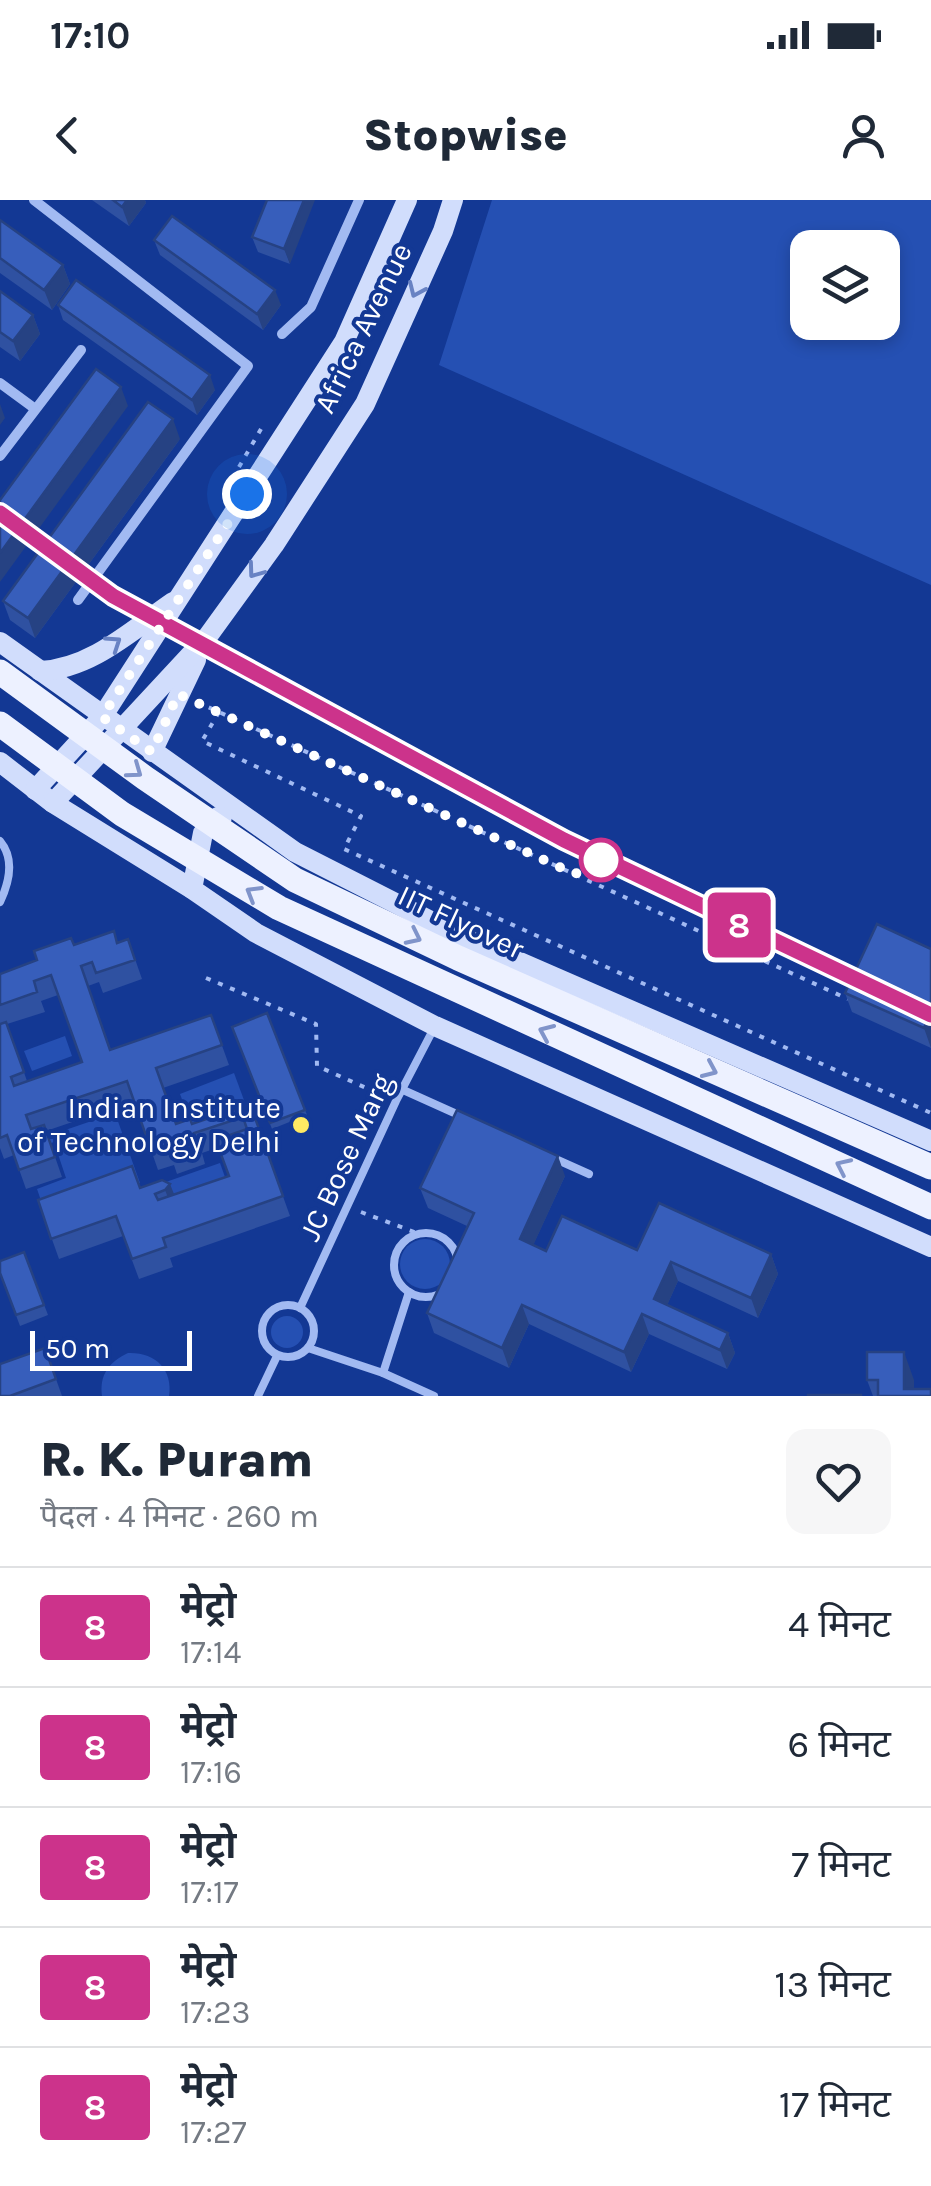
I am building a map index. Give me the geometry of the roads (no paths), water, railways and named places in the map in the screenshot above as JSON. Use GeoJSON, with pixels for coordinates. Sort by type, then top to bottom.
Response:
{"type":"FeatureCollection","features":[{"type":"Feature","properties":{"kind":"main road","name":"Africa Avenue"},"geometry":{"type":"LineString","coordinates":[[44,796],[102,717],[344,342],[407,200]]}},
{"type":"Feature","properties":{"kind":"main road","name":"Africa Avenue"},"geometry":{"type":"LineString","coordinates":[[44,796],[122,731],[208,636],[274,545],[365,404],[443,231],[453,200]]}},
{"type":"Feature","properties":{"kind":"main road"},"geometry":{"type":"LineString","coordinates":[[40,671],[79,664],[180,596]]}},
{"type":"Feature","properties":{"kind":"main road"},"geometry":{"type":"LineString","coordinates":[[152,752],[208,636]]}},
{"type":"Feature","properties":{"kind":"main road"},"geometry":{"type":"LineString","coordinates":[[0,642],[295,852],[460,936],[931,1141]]}},
{"type":"Feature","properties":{"kind":"main road","name":"IIT Flyover"},"geometry":{"type":"LineString","coordinates":[[0,672],[145,778],[295,880],[458,958],[931,1168]]}},
{"type":"Feature","properties":{"kind":"main road"},"geometry":{"type":"LineString","coordinates":[[0,724],[122,814],[279,908],[931,1206]]}},
{"type":"Feature","properties":{"kind":"main road"},"geometry":{"type":"LineString","coordinates":[[0,762],[44,796],[256,933],[435,1026],[931,1247]]}},
{"type":"Feature","properties":{"kind":"main road"},"geometry":{"type":"LineString","coordinates":[[192,889],[203,833],[218,817],[244,816]]}},
{"type":"Feature","properties":{"kind":"street"},"geometry":{"type":"LineString","coordinates":[[34,200],[248,366],[78,600]]}},
{"type":"Feature","properties":{"kind":"street"},"geometry":{"type":"LineString","coordinates":[[282,334],[311,307],[359,200]]}},
{"type":"Feature","properties":{"kind":"street"},"geometry":{"type":"LineString","coordinates":[[0,456],[81,350]]}},
{"type":"Feature","properties":{"kind":"street"},"geometry":{"type":"LineString","coordinates":[[0,383],[34,408]]}},
{"type":"Feature","properties":{"kind":"lane"},"geometry":{"type":"LineString","coordinates":[[0,841],[9,857],[0,902]]}},
{"type":"Feature","properties":{"kind":"lane","name":"JC Bose Marg"},"geometry":{"type":"LineString","coordinates":[[300,1308],[401,1090],[435,1026]]}},
{"type":"Feature","properties":{"kind":"lane"},"geometry":{"type":"LineString","coordinates":[[401,1090],[470,1120]]}},
{"type":"Feature","properties":{"kind":"lane"},"geometry":{"type":"LineString","coordinates":[[538,1151],[589,1174]]}},
{"type":"Feature","properties":{"kind":"lane"},"geometry":{"type":"LineString","coordinates":[[428,1232],[447,1240],[458,1258],[458,1269],[448,1288],[440,1294],[419,1296],[409,1292],[396,1276],[395,1255],[400,1245],[417,1233],[428,1232]]}},
{"type":"Feature","properties":{"kind":"lane"},"geometry":{"type":"LineString","coordinates":[[383,1374],[409,1292]]}},
{"type":"Feature","properties":{"kind":"lane"},"geometry":{"type":"LineString","coordinates":[[278,1307],[300,1308],[313,1326],[308,1348],[295,1356],[278,1356],[263,1340],[262,1324],[278,1307]]}},
{"type":"Feature","properties":{"kind":"lane"},"geometry":{"type":"LineString","coordinates":[[308,1348],[434,1396]]}},
{"type":"Feature","properties":{"kind":"lane"},"geometry":{"type":"LineString","coordinates":[[258,1396],[278,1356]]}},
{"type":"Feature","properties":{"kind":"metro line","name":"8"},"geometry":{"type":"LineString","coordinates":[[0,513],[113,596],[599,859],[931,1015]]}},
{"type":"Feature","properties":{"kind":"place","name":"Indian Institute of Technology Delhi"},"geometry":{"type":"Point","coordinates":[301,1125]}}]}
